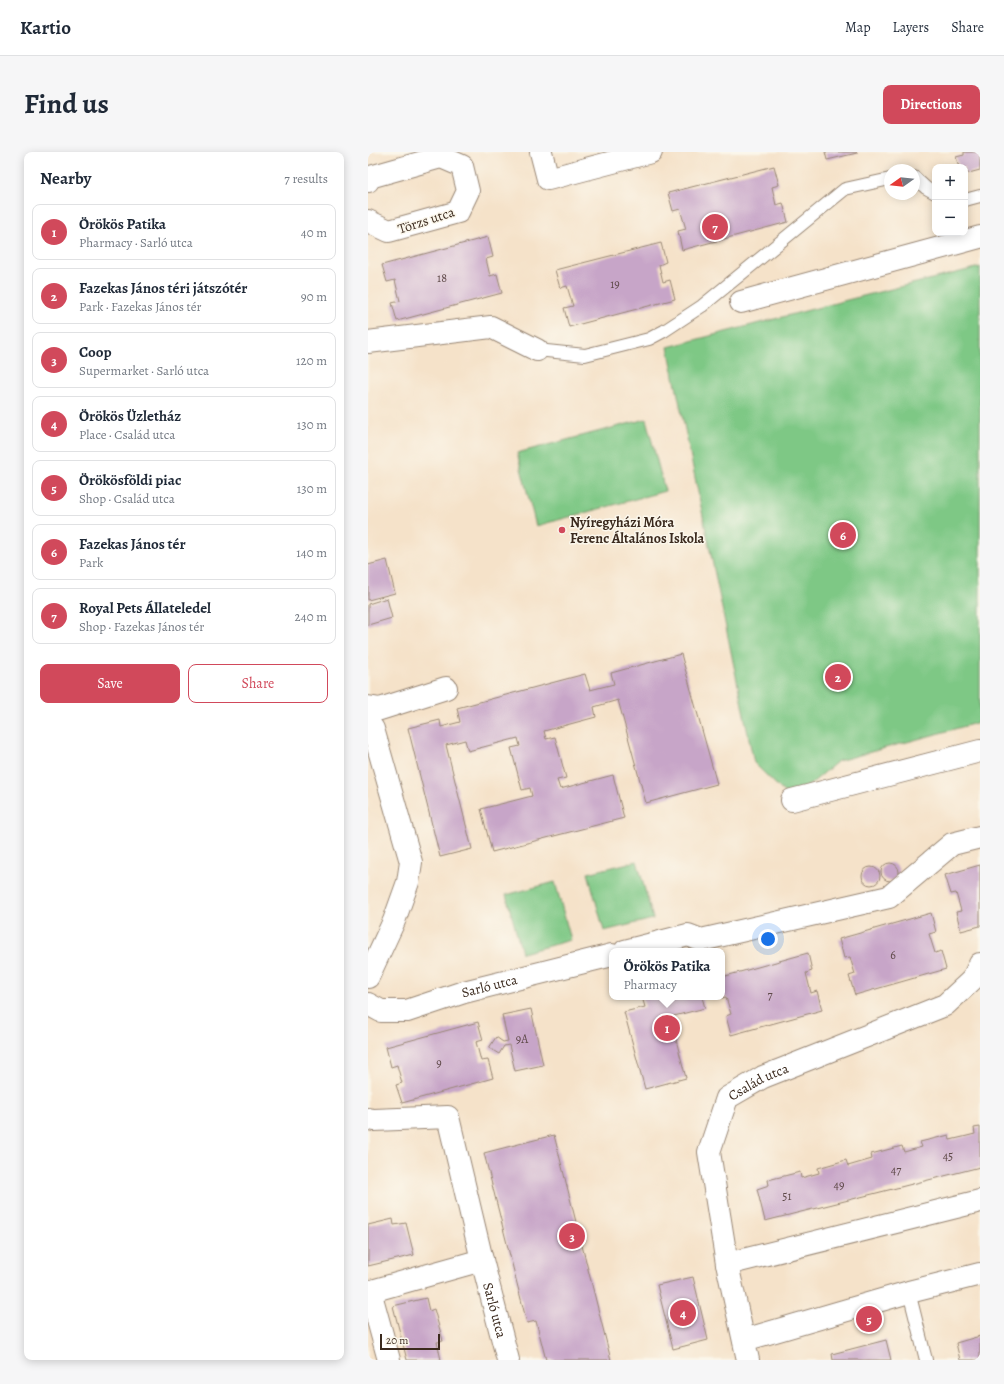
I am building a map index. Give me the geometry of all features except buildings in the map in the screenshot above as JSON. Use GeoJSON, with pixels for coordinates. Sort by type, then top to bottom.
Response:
{"type":"FeatureCollection","features":[{"type":"Feature","properties":{"kind":"street"},"geometry":{"type":"LineString","coordinates":[[541,152],[548,180],[652,152]]}},
{"type":"Feature","properties":{"kind":"street","name":"Törzs utca"},"geometry":{"type":"LineString","coordinates":[[368,181],[370,178],[441,157],[462,166],[468,191],[458,212],[389,231],[368,221]]}},
{"type":"Feature","properties":{"kind":"street"},"geometry":{"type":"LineString","coordinates":[[741,302],[980,237]]}},
{"type":"Feature","properties":{"kind":"street"},"geometry":{"type":"LineString","coordinates":[[368,342],[491,326],[537,350]]}},
{"type":"Feature","properties":{"kind":"street"},"geometry":{"type":"LineString","coordinates":[[368,707],[380,709],[446,688]]}},
{"type":"Feature","properties":{"kind":"street"},"geometry":{"type":"LineString","coordinates":[[368,721],[373,729],[411,862],[408,882],[394,921],[368,977]]}},
{"type":"Feature","properties":{"kind":"street"},"geometry":{"type":"LineString","coordinates":[[792,800],[980,751]]}},
{"type":"Feature","properties":{"kind":"street"},"geometry":{"type":"LineString","coordinates":[[637,948],[688,935],[701,940],[889,897],[952,844],[980,837]]}},
{"type":"Feature","properties":{"kind":"street","name":"Sarló utca"},"geometry":{"type":"LineString","coordinates":[[368,1004],[381,1011],[407,1011],[464,992],[609,955]]}},
{"type":"Feature","properties":{"kind":"street","name":"Család utca"},"geometry":{"type":"LineString","coordinates":[[746,1350],[727,1264],[709,1152],[727,1098],[762,1077],[945,1005],[972,980],[980,964]]}},
{"type":"Feature","properties":{"kind":"street","name":"Sarló utca"},"geometry":{"type":"LineString","coordinates":[[368,1119],[448,1117],[482,1260],[508,1360]]}},
{"type":"Feature","properties":{"kind":"street"},"geometry":{"type":"LineString","coordinates":[[727,1264],[980,1201]]}},
{"type":"Feature","properties":{"kind":"street"},"geometry":{"type":"LineString","coordinates":[[389,1360],[369,1292],[482,1260]]}},
{"type":"Feature","properties":{"kind":"street"},"geometry":{"type":"LineString","coordinates":[[746,1350],[909,1292],[980,1274]]}},
{"type":"Feature","properties":{"kind":"lane"},"geometry":{"type":"LineString","coordinates":[[537,350],[585,355],[649,339],[702,306],[845,189],[884,180]]}},
{"type":"Feature","properties":{"kind":"lane"},"geometry":{"type":"LineString","coordinates":[[920,182],[932,191]]}},
{"type":"Feature","properties":{"kind":"lane"},"geometry":{"type":"LineString","coordinates":[[968,199],[980,196]]}},
{"type":"Feature","properties":{"kind":"lane"},"geometry":{"type":"LineString","coordinates":[[909,1292],[926,1360]]}},
{"type":"Feature","properties":{"kind":"green space"},"geometry":{"type":"Polygon","coordinates":[[[980,267],[980,722],[838,761],[792,800],[754,763],[668,347],[980,267]]]}},
{"type":"Feature","properties":{"kind":"green space"},"geometry":{"type":"Polygon","coordinates":[[[646,419],[665,491],[536,526],[517,453],[646,419]]]}},
{"type":"Feature","properties":{"kind":"green space"},"geometry":{"type":"Polygon","coordinates":[[[637,861],[653,919],[604,931],[588,873],[637,861]]]}},
{"type":"Feature","properties":{"kind":"green space"},"geometry":{"type":"Polygon","coordinates":[[[555,882],[571,940],[522,953],[506,895],[555,882]]]}},
{"type":"Feature","properties":{"kind":"place","name":"Royal Pets Állateledel"},"geometry":{"type":"Point","coordinates":[715,227]}},
{"type":"Feature","properties":{"kind":"place","name":"Nyíregyházi Móra Ferenc Általános Iskola"},"geometry":{"type":"Point","coordinates":[562,530]}},
{"type":"Feature","properties":{"kind":"place","name":"Fazekas János tér"},"geometry":{"type":"Point","coordinates":[843,535]}},
{"type":"Feature","properties":{"kind":"place","name":"Fazekas János téri játszótér"},"geometry":{"type":"Point","coordinates":[838,677]}},
{"type":"Feature","properties":{"kind":"place","name":"Örökös Patika"},"geometry":{"type":"Point","coordinates":[667,1028]}},
{"type":"Feature","properties":{"kind":"place","name":"Coop"},"geometry":{"type":"Point","coordinates":[572,1236]}},
{"type":"Feature","properties":{"kind":"place","name":"Örökös Üzletház"},"geometry":{"type":"Point","coordinates":[683,1313]}},
{"type":"Feature","properties":{"kind":"place","name":"Örökösföldi piac"},"geometry":{"type":"Point","coordinates":[869,1319]}}]}
